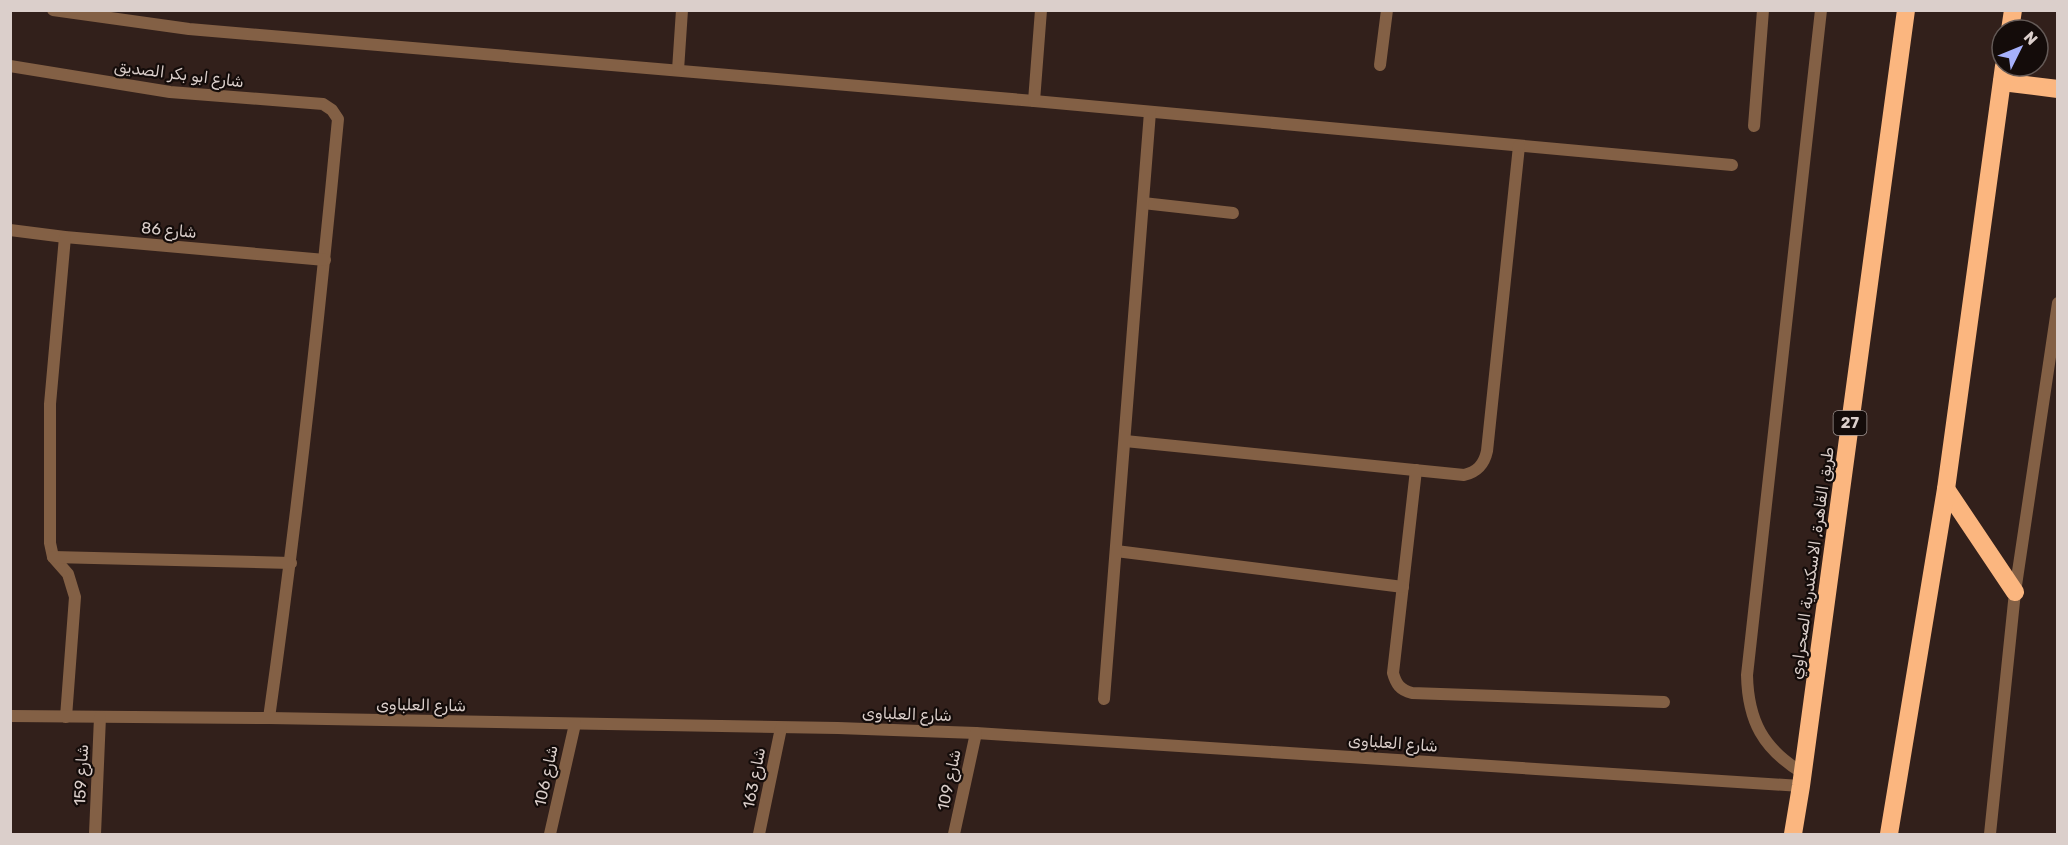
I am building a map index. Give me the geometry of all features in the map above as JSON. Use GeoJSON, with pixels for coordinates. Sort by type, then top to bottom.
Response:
{"type":"FeatureCollection","features":[{"type":"Feature","properties":{"kind":"highway","name":"طريق القاهرة, الاسكندرية الصحراوي"},"geometry":{"type":"LineString","coordinates":[[1793,834],[1906,10]]}},
{"type":"Feature","properties":{"kind":"highway"},"geometry":{"type":"LineString","coordinates":[[1889,834],[1946,489],[2002,78]]}},
{"type":"Feature","properties":{"kind":"highway"},"geometry":{"type":"LineString","coordinates":[[2017,78],[2058,90]]}},
{"type":"Feature","properties":{"kind":"highway"},"geometry":{"type":"LineString","coordinates":[[1946,489],[2015,592]]}},
{"type":"Feature","properties":{"kind":"street"},"geometry":{"type":"LineString","coordinates":[[53,10],[142,24],[1034,101],[1732,165]]}},
{"type":"Feature","properties":{"kind":"street"},"geometry":{"type":"LineString","coordinates":[[142,24],[143,10]]}},
{"type":"Feature","properties":{"kind":"street"},"geometry":{"type":"LineString","coordinates":[[678,70],[682,10]]}},
{"type":"Feature","properties":{"kind":"street"},"geometry":{"type":"LineString","coordinates":[[1034,101],[1041,10]]}},
{"type":"Feature","properties":{"kind":"street"},"geometry":{"type":"LineString","coordinates":[[1380,65],[1387,10]]}},
{"type":"Feature","properties":{"kind":"street"},"geometry":{"type":"LineString","coordinates":[[1754,126],[1763,10]]}},
{"type":"Feature","properties":{"kind":"street"},"geometry":{"type":"LineString","coordinates":[[1802,779],[1760,733],[1750,704],[1747,675],[1821,10]]}},
{"type":"Feature","properties":{"kind":"street","name":"شارع ابو بكر الصديق"},"geometry":{"type":"LineString","coordinates":[[10,66],[170,92],[323,104],[332,110],[338,119],[325,260]]}},
{"type":"Feature","properties":{"kind":"street"},"geometry":{"type":"LineString","coordinates":[[1104,699],[1150,112]]}},
{"type":"Feature","properties":{"kind":"street"},"geometry":{"type":"LineString","coordinates":[[1125,441],[1464,475],[1473,473],[1485,460],[1519,146]]}},
{"type":"Feature","properties":{"kind":"street"},"geometry":{"type":"LineString","coordinates":[[1143,203],[1233,213]]}},
{"type":"Feature","properties":{"kind":"street","name":"شارع 86"},"geometry":{"type":"LineString","coordinates":[[10,230],[325,260]]}},
{"type":"Feature","properties":{"kind":"street"},"geometry":{"type":"LineString","coordinates":[[65,237],[50,404],[51,543],[53,557],[68,574],[75,597],[66,717]]}},
{"type":"Feature","properties":{"kind":"street"},"geometry":{"type":"LineString","coordinates":[[269,718],[291,563],[325,260]]}},
{"type":"Feature","properties":{"kind":"street"},"geometry":{"type":"LineString","coordinates":[[1990,834],[2015,592],[2058,303]]}},
{"type":"Feature","properties":{"kind":"street"},"geometry":{"type":"LineString","coordinates":[[1416,470],[1393,673],[1398,687],[1405,691],[1664,702]]}},
{"type":"Feature","properties":{"kind":"street"},"geometry":{"type":"LineString","coordinates":[[1116,551],[1403,587]]}},
{"type":"Feature","properties":{"kind":"street"},"geometry":{"type":"LineString","coordinates":[[53,557],[291,563]]}},
{"type":"Feature","properties":{"kind":"street","name":"شارع العلباوى"},"geometry":{"type":"LineString","coordinates":[[10,716],[269,718],[976,733],[1802,779]]}},
{"type":"Feature","properties":{"kind":"street","name":"شارع 159"},"geometry":{"type":"LineString","coordinates":[[95,834],[100,717]]}},
{"type":"Feature","properties":{"kind":"street","name":"شارع 106"},"geometry":{"type":"LineString","coordinates":[[550,834],[575,724]]}},
{"type":"Feature","properties":{"kind":"street","name":"شارع 163"},"geometry":{"type":"LineString","coordinates":[[759,834],[781,728]]}},
{"type":"Feature","properties":{"kind":"street","name":"شارع 109"},"geometry":{"type":"LineString","coordinates":[[954,834],[976,733]]}}]}
